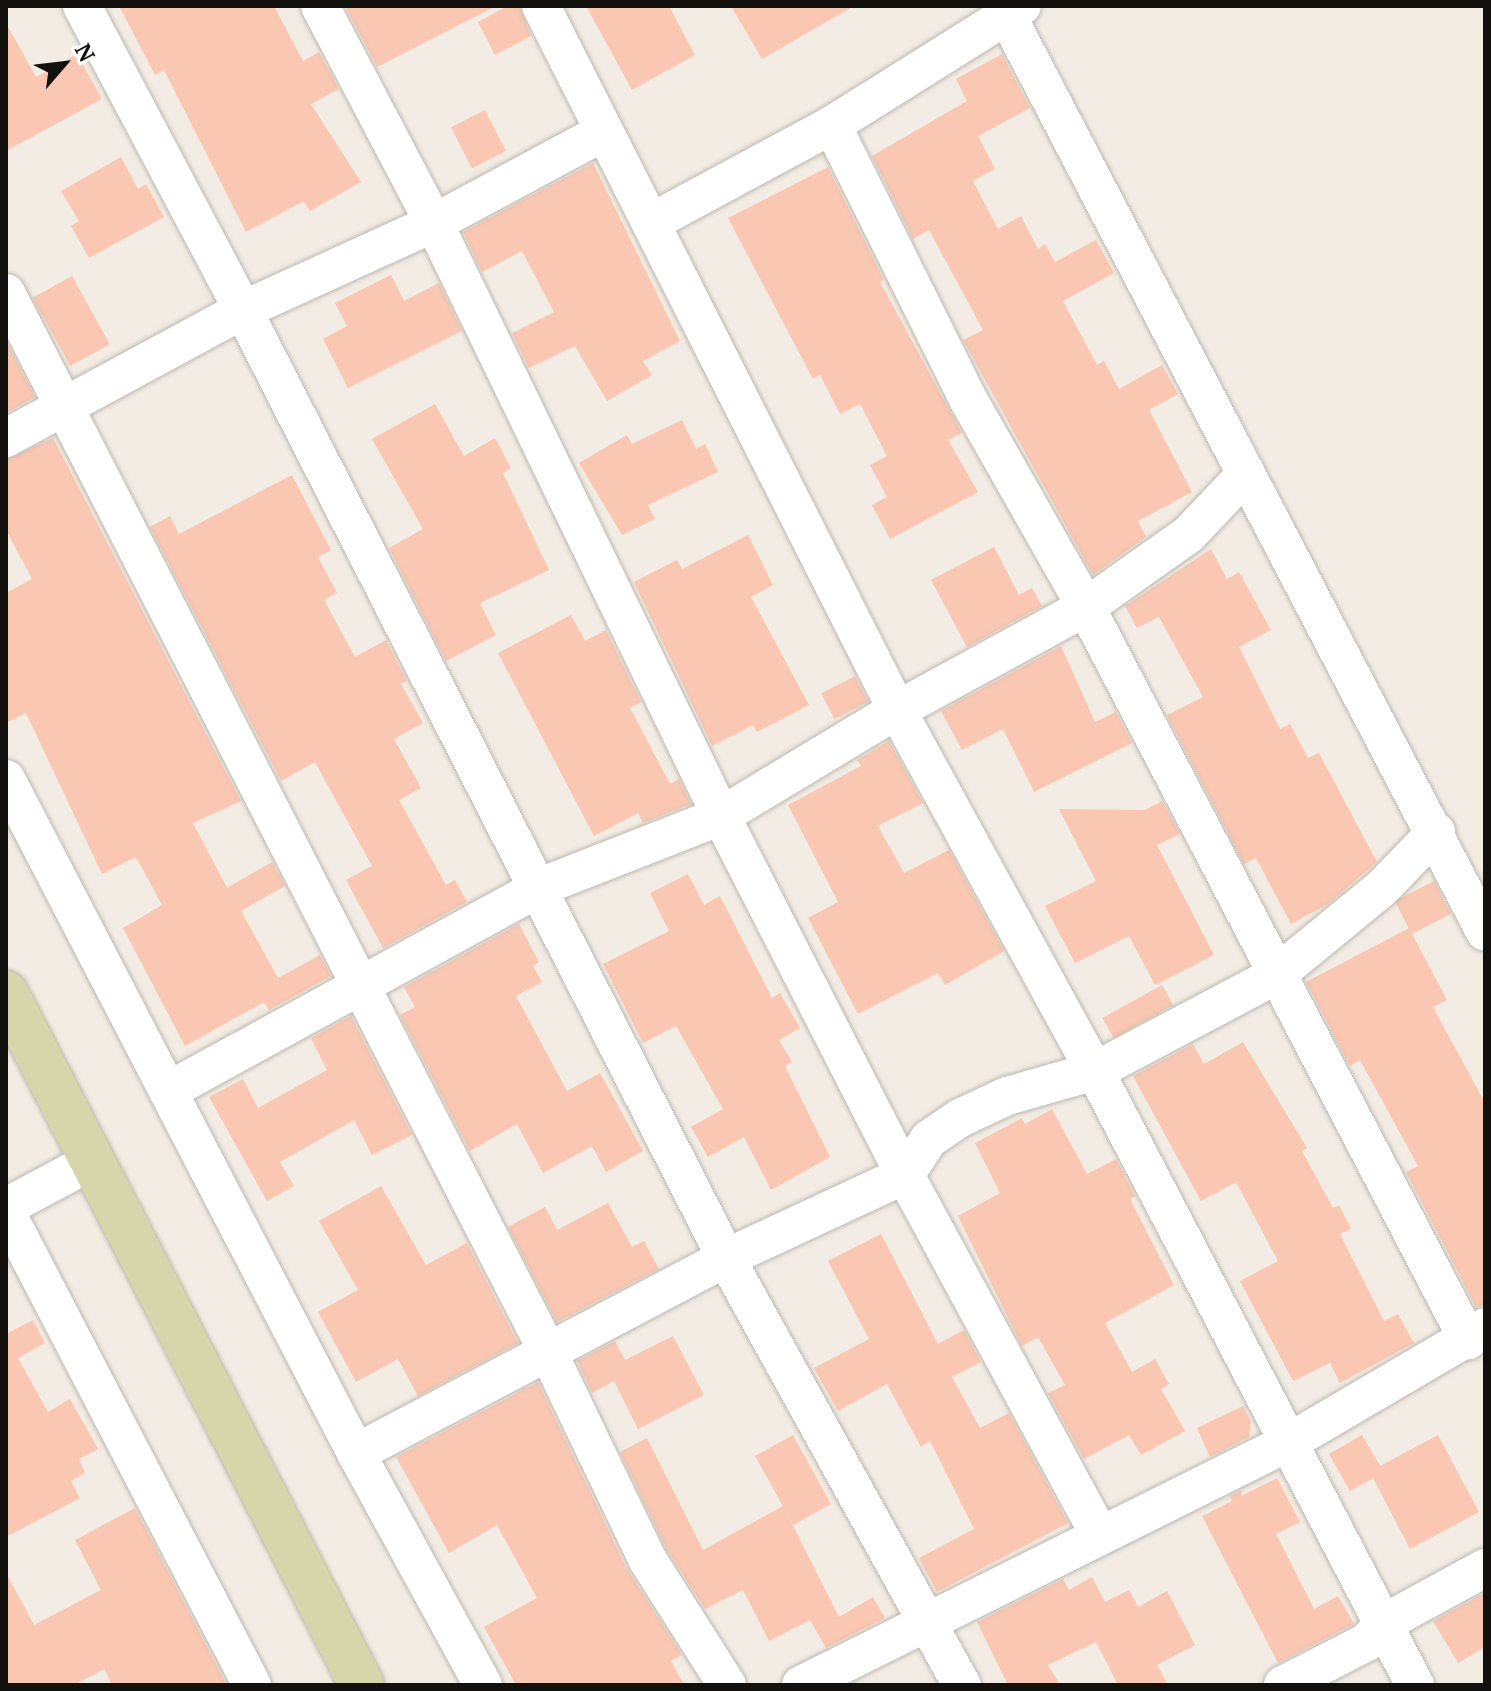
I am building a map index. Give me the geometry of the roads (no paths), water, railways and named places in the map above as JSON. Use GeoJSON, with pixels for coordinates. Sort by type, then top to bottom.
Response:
{"type":"FeatureCollection","features":[{"type":"Feature","properties":{"kind":"main road"},"geometry":{"type":"LineString","coordinates":[[6,993],[362,1685]]}},
{"type":"Feature","properties":{"kind":"street"},"geometry":{"type":"LineString","coordinates":[[82,6],[243,310],[540,887],[726,1258],[962,1685]]}},
{"type":"Feature","properties":{"kind":"street"},"geometry":{"type":"LineString","coordinates":[[320,6],[434,223],[721,816],[905,1175],[1100,1536]]}},
{"type":"Feature","properties":{"kind":"street"},"geometry":{"type":"LineString","coordinates":[[541,6],[637,203],[652,222],[897,710],[1095,1071],[1291,1441],[1415,1685]]}},
{"type":"Feature","properties":{"kind":"street"},"geometry":{"type":"LineString","coordinates":[[652,222],[832,125],[1010,9],[1246,474],[1436,832],[1485,932]]}},
{"type":"Feature","properties":{"kind":"street"},"geometry":{"type":"LineString","coordinates":[[801,1685],[1291,1441],[1477,1334],[1276,975],[1086,607],[969,401],[832,125]]}},
{"type":"Feature","properties":{"kind":"street"},"geometry":{"type":"LineString","coordinates":[[6,438],[243,310],[434,223],[604,132]]}},
{"type":"Feature","properties":{"kind":"street"},"geometry":{"type":"LineString","coordinates":[[6,293],[67,405],[359,987],[549,1354],[647,1559],[727,1685]]}},
{"type":"Feature","properties":{"kind":"street"},"geometry":{"type":"LineString","coordinates":[[168,1091],[540,887],[721,816],[897,710],[1086,607],[1189,534],[1246,474]]}},
{"type":"Feature","properties":{"kind":"street"},"geometry":{"type":"LineString","coordinates":[[6,779],[356,1453],[483,1685]]}},
{"type":"Feature","properties":{"kind":"street"},"geometry":{"type":"LineString","coordinates":[[356,1453],[549,1354],[726,1258],[905,1175],[929,1139],[960,1118],[1007,1096],[1095,1071],[1276,975],[1382,888],[1436,832]]}},
{"type":"Feature","properties":{"kind":"street"},"geometry":{"type":"LineString","coordinates":[[92,1161],[6,1210],[252,1685]]}},
{"type":"Feature","properties":{"kind":"street"},"geometry":{"type":"LineString","coordinates":[[1283,1685],[1367,1642],[1384,1623],[1485,1568]]}}]}
